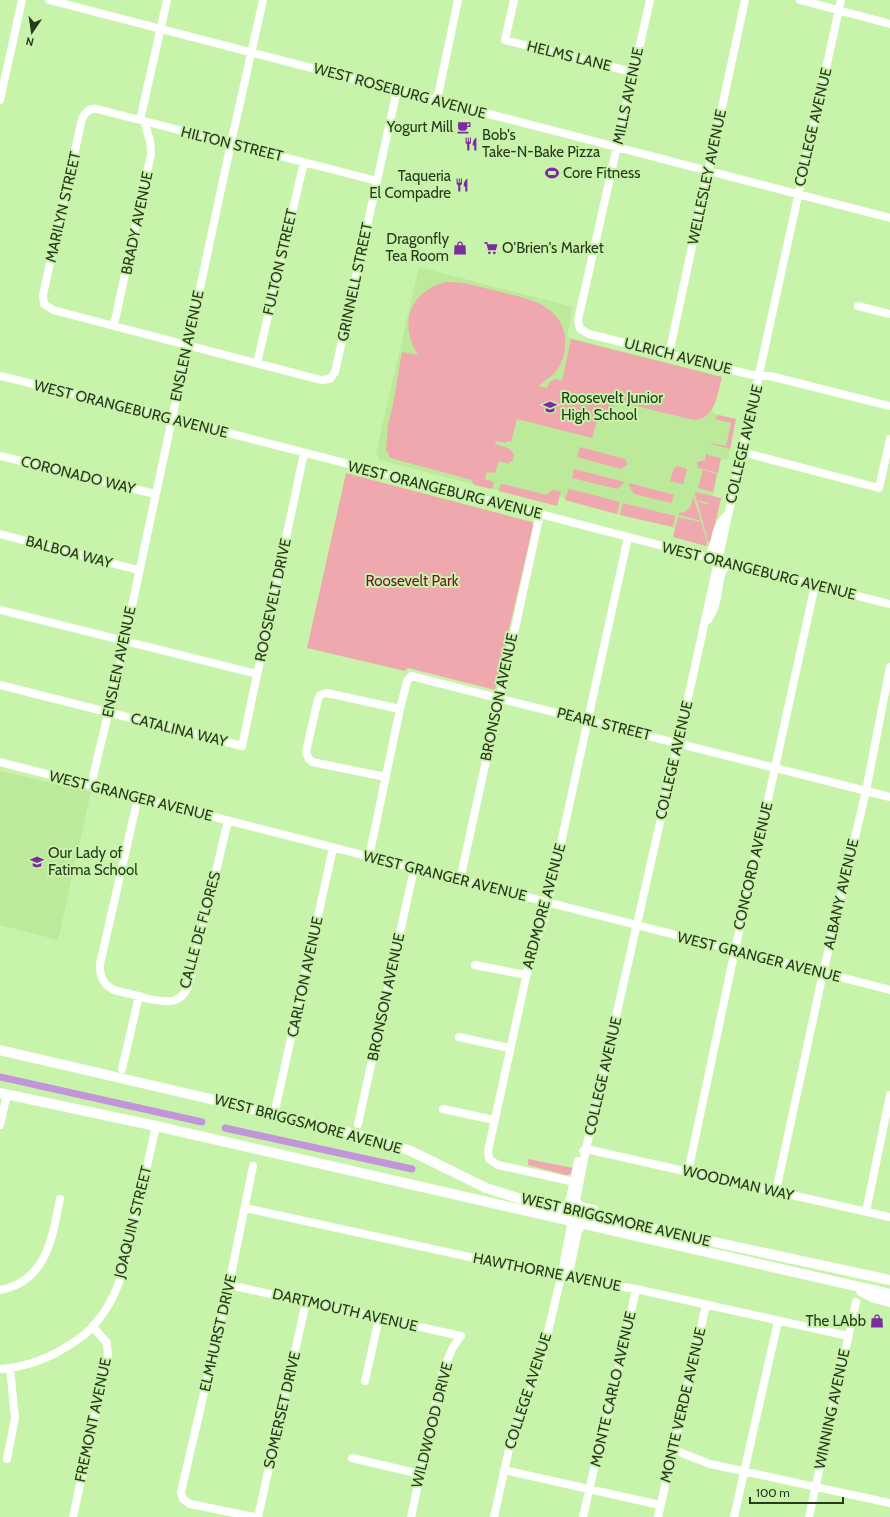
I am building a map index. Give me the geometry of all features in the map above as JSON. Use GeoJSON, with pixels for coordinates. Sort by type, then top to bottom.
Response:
{"type":"FeatureCollection","features":[{"type":"Feature","properties":{"kind":"main road","name":"WEST BRIGGSMORE AVENUE"},"geometry":{"type":"LineString","coordinates":[[0,1050],[371,1138],[416,1154],[496,1192],[564,1209],[575,1207],[668,1232],[890,1280]]}},
{"type":"Feature","properties":{"kind":"main road","name":"WEST BRIGGSMORE AVENUE"},"geometry":{"type":"LineString","coordinates":[[3,1093],[156,1126],[577,1224],[890,1294]]}},
{"type":"Feature","properties":{"kind":"main road"},"geometry":{"type":"LineString","coordinates":[[851,1285],[874,1298],[890,1302]]}},
{"type":"Feature","properties":{"kind":"street"},"geometry":{"type":"LineString","coordinates":[[0,100],[22,0]]}},
{"type":"Feature","properties":{"kind":"street","name":"WEST ROSEBURG AVENUE"},"geometry":{"type":"LineString","coordinates":[[48,0],[890,217]]}},
{"type":"Feature","properties":{"kind":"street","name":"BRADY AVENUE"},"geometry":{"type":"LineString","coordinates":[[114,325],[151,154],[150,141],[142,121],[167,0]]}},
{"type":"Feature","properties":{"kind":"street","name":"ENSLEN AVENUE"},"geometry":{"type":"LineString","coordinates":[[91,785],[124,641],[138,570],[263,0]]}},
{"type":"Feature","properties":{"kind":"street"},"geometry":{"type":"LineString","coordinates":[[436,100],[458,0]]}},
{"type":"Feature","properties":{"kind":"street","name":"HELMS LANE"},"geometry":{"type":"LineString","coordinates":[[514,0],[505,40],[632,72]]}},
{"type":"Feature","properties":{"kind":"street","name":"MILLS AVENUE"},"geometry":{"type":"LineString","coordinates":[[584,331],[578,325],[578,320],[617,147],[632,72],[650,0]]}},
{"type":"Feature","properties":{"kind":"street","name":"WELLESLEY AVENUE"},"geometry":{"type":"LineString","coordinates":[[669,354],[745,0]]}},
{"type":"Feature","properties":{"kind":"street"},"geometry":{"type":"LineString","coordinates":[[800,0],[890,24]]}},
{"type":"Feature","properties":{"kind":"street","name":"COLLEGE AVENUE"},"geometry":{"type":"LineString","coordinates":[[494,1517],[514,1429],[541,1361],[561,1277],[577,1224],[575,1207],[576,1182],[580,1154],[586,1149],[637,925],[841,0]]}},
{"type":"Feature","properties":{"kind":"street","name":"GRINNELL STREET"},"geometry":{"type":"LineString","coordinates":[[257,363],[321,380],[330,379],[335,372],[397,90]]}},
{"type":"Feature","properties":{"kind":"street","name":"HILTON STREET"},"geometry":{"type":"LineString","coordinates":[[88,111],[91,109],[97,109],[377,181]]}},
{"type":"Feature","properties":{"kind":"street","name":"MARILYN STREET"},"geometry":{"type":"LineString","coordinates":[[88,111],[82,119],[43,295],[44,304],[52,310],[114,325]]}},
{"type":"Feature","properties":{"kind":"street","name":"FULTON STREET"},"geometry":{"type":"LineString","coordinates":[[257,363],[304,162]]}},
{"type":"Feature","properties":{"kind":"street"},"geometry":{"type":"LineString","coordinates":[[858,306],[890,314]]}},
{"type":"Feature","properties":{"kind":"street"},"geometry":{"type":"LineString","coordinates":[[114,325],[187,346],[257,363]]}},
{"type":"Feature","properties":{"kind":"street","name":"ULRICH AVENUE"},"geometry":{"type":"LineString","coordinates":[[584,331],[669,354],[759,376],[770,376],[890,406]]}},
{"type":"Feature","properties":{"kind":"street","name":"WEST ORANGEBURG AVENUE"},"geometry":{"type":"LineString","coordinates":[[0,376],[172,418],[890,604]]}},
{"type":"Feature","properties":{"kind":"street"},"geometry":{"type":"LineString","coordinates":[[742,452],[879,488],[890,439]]}},
{"type":"Feature","properties":{"kind":"street","name":"ROOSEVELT DRIVE"},"geometry":{"type":"LineString","coordinates":[[242,746],[304,453]]}},
{"type":"Feature","properties":{"kind":"street","name":"CORONADO WAY"},"geometry":{"type":"LineString","coordinates":[[0,456],[155,494]]}},
{"type":"Feature","properties":{"kind":"street"},"geometry":{"type":"LineString","coordinates":[[707,557],[711,553],[714,546],[718,528],[728,512]]}},
{"type":"Feature","properties":{"kind":"street","name":"BRONSON AVENUE"},"geometry":{"type":"LineString","coordinates":[[460,880],[540,514]]}},
{"type":"Feature","properties":{"kind":"street","name":"BALBOA WAY"},"geometry":{"type":"LineString","coordinates":[[0,534],[138,570]]}},
{"type":"Feature","properties":{"kind":"street","name":"ARDMORE AVENUE"},"geometry":{"type":"LineString","coordinates":[[576,1182],[498,1165],[492,1162],[488,1156],[509,1048],[532,950],[543,923],[548,902],[628,537]]}},
{"type":"Feature","properties":{"kind":"street"},"geometry":{"type":"LineString","coordinates":[[703,630],[716,605],[722,573],[725,566],[729,563]]}},
{"type":"Feature","properties":{"kind":"street","name":"CONCORD AVENUE"},"geometry":{"type":"LineString","coordinates":[[688,1172],[815,585]]}},
{"type":"Feature","properties":{"kind":"street"},"geometry":{"type":"LineString","coordinates":[[0,610],[257,674]]}},
{"type":"Feature","properties":{"kind":"street","name":"ALBANY AVENUE"},"geometry":{"type":"LineString","coordinates":[[776,1191],[823,973],[866,791],[890,667]]}},
{"type":"Feature","properties":{"kind":"street","name":"PEARL STREET"},"geometry":{"type":"LineString","coordinates":[[400,709],[410,676],[416,676],[890,797]]}},
{"type":"Feature","properties":{"kind":"street","name":"CATALINA WAY"},"geometry":{"type":"LineString","coordinates":[[0,685],[242,746]]}},
{"type":"Feature","properties":{"kind":"street"},"geometry":{"type":"LineString","coordinates":[[369,856],[386,777],[400,709],[324,693],[318,699],[306,752],[309,759],[312,762],[386,777]]}},
{"type":"Feature","properties":{"kind":"street","name":"WEST GRANGER AVENUE"},"geometry":{"type":"LineString","coordinates":[[0,762],[890,990]]}},
{"type":"Feature","properties":{"kind":"street","name":"CALLE DE FLORES"},"geometry":{"type":"LineString","coordinates":[[138,797],[100,969],[103,981],[110,988],[139,996],[162,1002],[171,1002],[180,997],[187,989],[228,821]]}},
{"type":"Feature","properties":{"kind":"street","name":"CARLTON AVENUE"},"geometry":{"type":"LineString","coordinates":[[276,1106],[333,848]]}},
{"type":"Feature","properties":{"kind":"street","name":"BRONSON AVENUE"},"geometry":{"type":"LineString","coordinates":[[358,1124],[414,869]]}},
{"type":"Feature","properties":{"kind":"street"},"geometry":{"type":"LineString","coordinates":[[475,965],[526,975]]}},
{"type":"Feature","properties":{"kind":"street"},"geometry":{"type":"LineString","coordinates":[[122,1069],[139,996]]}},
{"type":"Feature","properties":{"kind":"street"},"geometry":{"type":"LineString","coordinates":[[459,1036],[509,1048]]}},
{"type":"Feature","properties":{"kind":"street"},"geometry":{"type":"LineString","coordinates":[[0,1125],[3,1093]]}},
{"type":"Feature","properties":{"kind":"street"},"geometry":{"type":"LineString","coordinates":[[866,1212],[890,1095]]}},
{"type":"Feature","properties":{"kind":"street"},"geometry":{"type":"LineString","coordinates":[[443,1108],[494,1120]]}},
{"type":"Feature","properties":{"kind":"street","name":"JOAQUIN STREET"},"geometry":{"type":"LineString","coordinates":[[0,1369],[26,1365],[54,1355],[93,1327],[105,1309],[120,1280],[125,1264],[156,1126]]}},
{"type":"Feature","properties":{"kind":"street","name":"WOODMAN WAY"},"geometry":{"type":"LineString","coordinates":[[586,1149],[890,1217]]}},
{"type":"Feature","properties":{"kind":"street","name":"ELMHURST DRIVE"},"geometry":{"type":"LineString","coordinates":[[253,1166],[229,1285],[182,1488],[183,1499],[190,1504],[254,1517]]}},
{"type":"Feature","properties":{"kind":"street"},"geometry":{"type":"LineString","coordinates":[[564,1209],[570,1199],[576,1182]]}},
{"type":"Feature","properties":{"kind":"street"},"geometry":{"type":"LineString","coordinates":[[0,1290],[20,1282],[34,1272],[41,1263],[50,1244],[60,1199]]}},
{"type":"Feature","properties":{"kind":"street","name":"HAWTHORNE AVENUE"},"geometry":{"type":"LineString","coordinates":[[245,1208],[561,1277],[636,1289],[848,1336]]}},
{"type":"Feature","properties":{"kind":"street"},"geometry":{"type":"LineString","coordinates":[[574,1279],[570,1275],[570,1268],[578,1231],[577,1224]]}},
{"type":"Feature","properties":{"kind":"street"},"geometry":{"type":"LineString","coordinates":[[561,1277],[570,1268]]}},
{"type":"Feature","properties":{"kind":"street","name":"DARTMOUTH AVENUE"},"geometry":{"type":"LineString","coordinates":[[229,1285],[461,1336]]}},
{"type":"Feature","properties":{"kind":"street","name":"MONTE CARLO AVENUE"},"geometry":{"type":"LineString","coordinates":[[583,1517],[600,1443],[610,1408],[636,1289]]}},
{"type":"Feature","properties":{"kind":"street","name":"SOMERSET DRIVE"},"geometry":{"type":"LineString","coordinates":[[258,1517],[306,1302]]}},
{"type":"Feature","properties":{"kind":"street","name":"WINNING AVENUE"},"geometry":{"type":"LineString","coordinates":[[809,1517],[856,1302]]}},
{"type":"Feature","properties":{"kind":"street","name":"MONTE VERDE AVENUE"},"geometry":{"type":"LineString","coordinates":[[658,1517],[706,1305]]}},
{"type":"Feature","properties":{"kind":"street"},"geometry":{"type":"LineString","coordinates":[[365,1381],[379,1318]]}},
{"type":"Feature","properties":{"kind":"street"},"geometry":{"type":"LineString","coordinates":[[734,1517],[743,1470],[778,1321]]}},
{"type":"Feature","properties":{"kind":"street","name":"FREMONT AVENUE"},"geometry":{"type":"LineString","coordinates":[[73,1517],[108,1356],[106,1343],[93,1327]]}},
{"type":"Feature","properties":{"kind":"street","name":"WILDWOOD DRIVE"},"geometry":{"type":"LineString","coordinates":[[411,1517],[442,1373],[453,1347],[461,1336]]}},
{"type":"Feature","properties":{"kind":"street"},"geometry":{"type":"LineString","coordinates":[[8,1459],[15,1418],[10,1368]]}},
{"type":"Feature","properties":{"kind":"street"},"geometry":{"type":"LineString","coordinates":[[674,1448],[696,1460],[890,1503]]}},
{"type":"Feature","properties":{"kind":"street"},"geometry":{"type":"LineString","coordinates":[[352,1458],[420,1474]]}},
{"type":"Feature","properties":{"kind":"street"},"geometry":{"type":"LineString","coordinates":[[504,1470],[660,1505]]}},
{"type":"Feature","properties":{"kind":"shaded area","name":"Roosevelt Junior High School"},"geometry":{"type":"Polygon","coordinates":[[[419,267],[573,307],[567,337],[722,377],[711,411],[716,414],[736,419],[728,460],[721,459],[713,496],[721,498],[711,544],[708,546],[673,537],[675,528],[593,508],[565,500],[565,498],[559,497],[557,506],[380,460],[376,453],[419,267]]]}},
{"type":"Feature","properties":{"kind":"shaded area","name":"Our Lady of Fatima School"},"geometry":{"type":"Polygon","coordinates":[[[0,771],[91,792],[58,940],[0,925],[0,771]]]}},
{"type":"Feature","properties":{"kind":"green space"},"geometry":{"type":"Polygon","coordinates":[[[446,282],[459,282],[529,299],[548,308],[555,315],[561,324],[565,335],[564,354],[558,369],[539,386],[546,388],[554,379],[562,381],[571,339],[722,377],[714,405],[707,416],[694,420],[615,401],[613,409],[611,410],[613,411],[612,414],[605,413],[603,422],[597,421],[592,438],[517,419],[511,442],[507,441],[506,443],[496,441],[495,444],[510,449],[514,455],[512,462],[509,461],[509,464],[499,461],[495,473],[487,472],[485,479],[494,482],[492,489],[474,485],[472,480],[390,458],[386,449],[388,425],[402,352],[418,355],[412,343],[409,332],[411,310],[416,301],[424,293],[434,286],[446,282]]]}},
{"type":"Feature","properties":{"kind":"green space"},"geometry":{"type":"Polygon","coordinates":[[[718,415],[736,419],[730,449],[711,444],[726,446],[731,423],[715,419],[718,415]]]}},
{"type":"Feature","properties":{"kind":"green space"},"geometry":{"type":"Polygon","coordinates":[[[580,447],[625,459],[628,464],[621,469],[577,457],[580,447]]]}},
{"type":"Feature","properties":{"kind":"green space"},"geometry":{"type":"Polygon","coordinates":[[[706,453],[708,455],[721,458],[718,473],[698,468],[697,462],[705,460],[706,453]]]}},
{"type":"Feature","properties":{"kind":"green space"},"geometry":{"type":"Polygon","coordinates":[[[678,466],[687,469],[683,484],[670,481],[674,468],[678,466]]]}},
{"type":"Feature","properties":{"kind":"green space"},"geometry":{"type":"Polygon","coordinates":[[[574,469],[625,482],[617,489],[572,478],[574,469]]]}},
{"type":"Feature","properties":{"kind":"green space"},"geometry":{"type":"Polygon","coordinates":[[[703,470],[717,474],[713,492],[698,488],[703,470]]]}},
{"type":"Feature","properties":{"kind":"green space","name":"Roosevelt Park"},"geometry":{"type":"Polygon","coordinates":[[[346,473],[532,522],[533,526],[495,690],[408,668],[405,671],[307,648],[346,473]]]}},
{"type":"Feature","properties":{"kind":"green space"},"geometry":{"type":"Polygon","coordinates":[[[629,483],[674,495],[671,503],[634,494],[629,486],[629,483]]]}},
{"type":"Feature","properties":{"kind":"green space"},"geometry":{"type":"Polygon","coordinates":[[[503,484],[546,495],[552,490],[561,491],[557,506],[499,491],[500,485],[503,484]]]}},
{"type":"Feature","properties":{"kind":"green space"},"geometry":{"type":"Polygon","coordinates":[[[570,489],[620,502],[617,514],[565,500],[568,490],[570,489]]]}},
{"type":"Feature","properties":{"kind":"green space"},"geometry":{"type":"Polygon","coordinates":[[[696,492],[721,498],[711,541],[708,541],[697,501],[708,505],[709,503],[696,500],[696,492]]]}},
{"type":"Feature","properties":{"kind":"green space"},"geometry":{"type":"Polygon","coordinates":[[[693,496],[701,521],[679,515],[679,513],[685,512],[691,506],[693,496]]]}},
{"type":"Feature","properties":{"kind":"green space"},"geometry":{"type":"Polygon","coordinates":[[[623,503],[675,516],[673,527],[620,515],[623,503]]]}},
{"type":"Feature","properties":{"kind":"green space"},"geometry":{"type":"Polygon","coordinates":[[[678,517],[701,522],[707,541],[706,546],[673,537],[678,517]]]}},
{"type":"Feature","properties":{"kind":"green space"},"geometry":{"type":"Polygon","coordinates":[[[528,1159],[573,1168],[572,1174],[566,1175],[528,1165],[528,1159]]]}},
{"type":"Feature","properties":{"kind":"waterway"},"geometry":{"type":"LineString","coordinates":[[0,1077],[202,1122]]}},
{"type":"Feature","properties":{"kind":"waterway"},"geometry":{"type":"LineString","coordinates":[[225,1128],[412,1169]]}},
{"type":"Feature","properties":{"kind":"place","name":"Yogurt Mill"},"geometry":{"type":"Point","coordinates":[464,127]}},
{"type":"Feature","properties":{"kind":"place","name":"Bob's Take-N-Bake Pizza"},"geometry":{"type":"Point","coordinates":[471,144]}},
{"type":"Feature","properties":{"kind":"place","name":"Core Fitness"},"geometry":{"type":"Point","coordinates":[552,173]}},
{"type":"Feature","properties":{"kind":"place","name":"Taqueria El Compadre"},"geometry":{"type":"Point","coordinates":[462,185]}},
{"type":"Feature","properties":{"kind":"place","name":"Dragonfly Tea Room"},"geometry":{"type":"Point","coordinates":[460,248]}},
{"type":"Feature","properties":{"kind":"place","name":"O'Brien's Market"},"geometry":{"type":"Point","coordinates":[491,248]}},
{"type":"Feature","properties":{"kind":"place","name":"Roosevelt Junior High School"},"geometry":{"type":"Point","coordinates":[550,407]}},
{"type":"Feature","properties":{"kind":"place","name":"Our Lady of Fatima School"},"geometry":{"type":"Point","coordinates":[37,862]}},
{"type":"Feature","properties":{"kind":"place","name":"The LAbb"},"geometry":{"type":"Point","coordinates":[877,1321]}}]}
